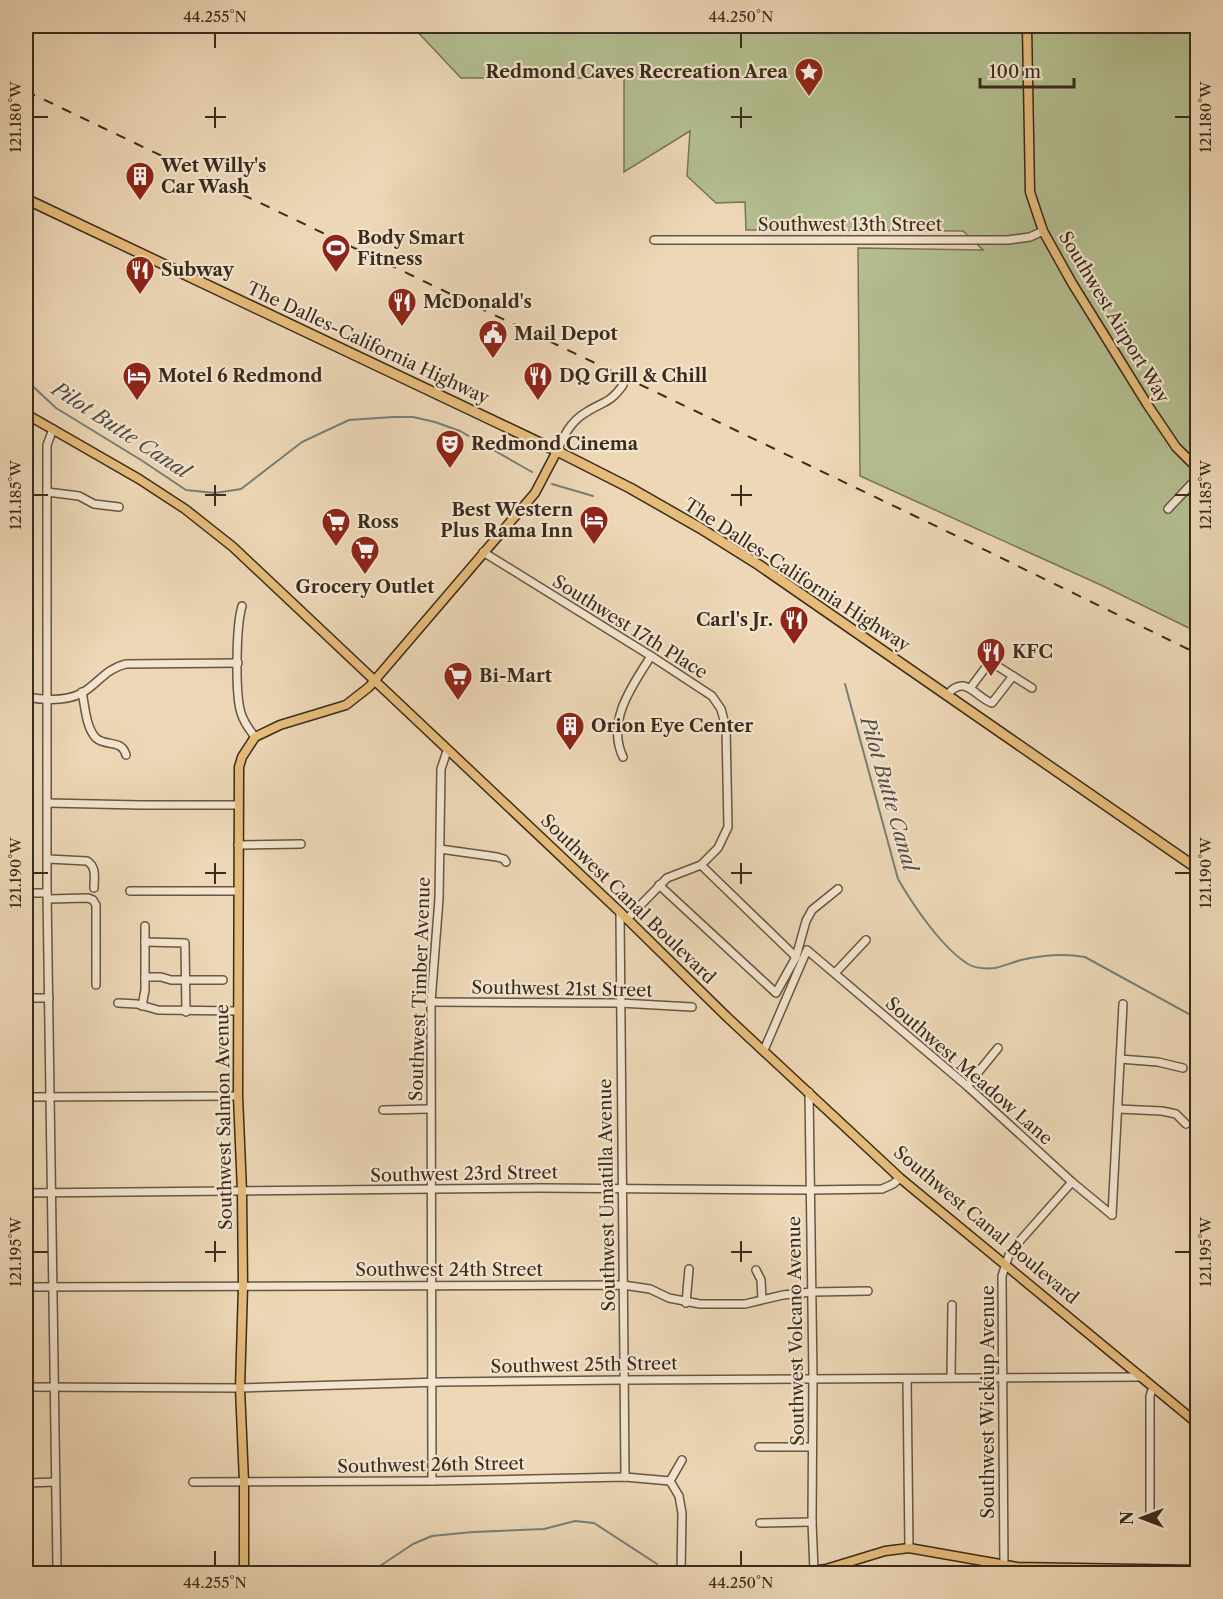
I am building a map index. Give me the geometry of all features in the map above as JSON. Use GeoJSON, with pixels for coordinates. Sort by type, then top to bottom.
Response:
{"type":"FeatureCollection","features":[{"type":"Feature","properties":{"kind":"highway","name":"The Dalles-California Highway"},"geometry":{"type":"LineString","coordinates":[[26,200],[557,451],[630,488],[700,528],[820,606],[1197,869]]}},
{"type":"Feature","properties":{"kind":"main road","name":"Southwest Airport Way"},"geometry":{"type":"LineString","coordinates":[[1027,26],[1030,192],[1043,231],[1072,283],[1147,404],[1176,447],[1197,469]]}},
{"type":"Feature","properties":{"kind":"main road","name":"Southwest Canal Boulevard"},"geometry":{"type":"LineString","coordinates":[[26,414],[139,479],[200,520],[233,547],[900,1178],[1197,1424]]}},
{"type":"Feature","properties":{"kind":"main road"},"geometry":{"type":"LineString","coordinates":[[255,737],[280,725],[345,705],[362,694],[535,494],[557,451]]}},
{"type":"Feature","properties":{"kind":"main road","name":"Southwest Salmon Avenue"},"geometry":{"type":"LineString","coordinates":[[244,1574],[244,1482],[240,1388],[243,1287],[238,1096],[238,805],[239,766],[255,737]]}},
{"type":"Feature","properties":{"kind":"main road"},"geometry":{"type":"LineString","coordinates":[[653,1574],[795,1573],[826,1569],[885,1551],[909,1548],[1004,1569],[1017,1567],[1150,1572],[1197,1570]]}},
{"type":"Feature","properties":{"kind":"street","name":"Southwest 13th Street"},"geometry":{"type":"LineString","coordinates":[[654,240],[1008,240],[1030,237],[1043,231]]}},
{"type":"Feature","properties":{"kind":"street"},"geometry":{"type":"LineString","coordinates":[[557,451],[567,431],[578,418],[610,400],[622,386]]}},
{"type":"Feature","properties":{"kind":"street"},"geometry":{"type":"LineString","coordinates":[[50,1574],[57,1566],[48,896],[47,445],[53,429]]}},
{"type":"Feature","properties":{"kind":"street"},"geometry":{"type":"LineString","coordinates":[[1168,509],[1197,477]]}},
{"type":"Feature","properties":{"kind":"street"},"geometry":{"type":"LineString","coordinates":[[47,492],[79,496],[94,504],[119,507]]}},
{"type":"Feature","properties":{"kind":"street","name":"Southwest 17th Place"},"geometry":{"type":"LineString","coordinates":[[483,552],[712,696],[721,709],[726,728],[728,827],[718,848],[700,865],[667,878],[627,919]]}},
{"type":"Feature","properties":{"kind":"street"},"geometry":{"type":"LineString","coordinates":[[242,606],[239,623],[238,698],[246,727],[255,737]]}},
{"type":"Feature","properties":{"kind":"street"},"geometry":{"type":"LineString","coordinates":[[623,758],[617,746],[617,728],[621,711],[633,685],[651,656]]}},
{"type":"Feature","properties":{"kind":"street"},"geometry":{"type":"LineString","coordinates":[[26,697],[48,700],[82,693],[110,670],[126,664],[238,663]]}},
{"type":"Feature","properties":{"kind":"street"},"geometry":{"type":"LineString","coordinates":[[970,687],[990,664],[999,666],[1032,688]]}},
{"type":"Feature","properties":{"kind":"street"},"geometry":{"type":"LineString","coordinates":[[947,695],[952,689],[966,686],[984,700],[992,703],[1013,676]]}},
{"type":"Feature","properties":{"kind":"street"},"geometry":{"type":"LineString","coordinates":[[82,693],[93,735],[99,740],[116,743],[123,747],[126,755]]}},
{"type":"Feature","properties":{"kind":"street","name":"Southwest Timber Avenue"},"geometry":{"type":"LineString","coordinates":[[432,1481],[431,1002],[439,899],[441,769],[447,751]]}},
{"type":"Feature","properties":{"kind":"street"},"geometry":{"type":"LineString","coordinates":[[48,803],[238,805]]}},
{"type":"Feature","properties":{"kind":"street"},"geometry":{"type":"LineString","coordinates":[[238,845],[301,844]]}},
{"type":"Feature","properties":{"kind":"street"},"geometry":{"type":"LineString","coordinates":[[440,849],[497,857],[506,862]]}},
{"type":"Feature","properties":{"kind":"street"},"geometry":{"type":"LineString","coordinates":[[48,859],[87,861],[94,867],[94,888]]}},
{"type":"Feature","properties":{"kind":"street"},"geometry":{"type":"LineString","coordinates":[[700,865],[796,957]]}},
{"type":"Feature","properties":{"kind":"street"},"geometry":{"type":"LineString","coordinates":[[660,885],[776,993],[796,957],[806,921],[812,910],[838,889]]}},
{"type":"Feature","properties":{"kind":"street"},"geometry":{"type":"LineString","coordinates":[[130,891],[237,891]]}},
{"type":"Feature","properties":{"kind":"street"},"geometry":{"type":"LineString","coordinates":[[26,893],[93,900],[96,905],[96,985]]}},
{"type":"Feature","properties":{"kind":"street","name":"Southwest Umatilla Avenue"},"geometry":{"type":"LineString","coordinates":[[620,912],[625,1477]]}},
{"type":"Feature","properties":{"kind":"street"},"geometry":{"type":"LineString","coordinates":[[142,1006],[145,977],[145,927]]}},
{"type":"Feature","properties":{"kind":"street"},"geometry":{"type":"LineString","coordinates":[[835,974],[866,940]]}},
{"type":"Feature","properties":{"kind":"street"},"geometry":{"type":"LineString","coordinates":[[145,942],[185,942],[186,1012]]}},
{"type":"Feature","properties":{"kind":"street","name":"Southwest Meadow Lane"},"geometry":{"type":"LineString","coordinates":[[764,1050],[807,950],[967,1086],[1072,1182],[1112,1215],[1118,1109]]}},
{"type":"Feature","properties":{"kind":"street"},"geometry":{"type":"LineString","coordinates":[[145,977],[161,976],[171,980],[223,980]]}},
{"type":"Feature","properties":{"kind":"street"},"geometry":{"type":"LineString","coordinates":[[26,998],[49,998]]}},
{"type":"Feature","properties":{"kind":"street","name":"Southwest 21st Street"},"geometry":{"type":"LineString","coordinates":[[431,1002],[620,1003],[692,1007]]}},
{"type":"Feature","properties":{"kind":"street"},"geometry":{"type":"LineString","coordinates":[[118,1003],[186,1012],[238,1011]]}},
{"type":"Feature","properties":{"kind":"street"},"geometry":{"type":"LineString","coordinates":[[1123,1004],[1118,1109],[1176,1114],[1186,1124]]}},
{"type":"Feature","properties":{"kind":"street"},"geometry":{"type":"LineString","coordinates":[[967,1086],[998,1048]]}},
{"type":"Feature","properties":{"kind":"street"},"geometry":{"type":"LineString","coordinates":[[1120,1059],[1158,1062],[1183,1068]]}},
{"type":"Feature","properties":{"kind":"street","name":"Southwest Volcano Avenue"},"geometry":{"type":"LineString","coordinates":[[809,1092],[814,1570]]}},
{"type":"Feature","properties":{"kind":"street"},"geometry":{"type":"LineString","coordinates":[[26,1096],[238,1096]]}},
{"type":"Feature","properties":{"kind":"street"},"geometry":{"type":"LineString","coordinates":[[383,1110],[430,1109]]}},
{"type":"Feature","properties":{"kind":"street","name":"Southwest 23rd Street"},"geometry":{"type":"LineString","coordinates":[[26,1192],[621,1188],[809,1191],[882,1188],[893,1184],[900,1178]]}},
{"type":"Feature","properties":{"kind":"street","name":"Southwest Wickiup Avenue"},"geometry":{"type":"LineString","coordinates":[[1004,1569],[1002,1276],[1010,1252],[1072,1182]]}},
{"type":"Feature","properties":{"kind":"street"},"geometry":{"type":"LineString","coordinates":[[686,1303],[689,1269]]}},
{"type":"Feature","properties":{"kind":"street"},"geometry":{"type":"LineString","coordinates":[[756,1270],[761,1280],[762,1299]]}},
{"type":"Feature","properties":{"kind":"street","name":"Southwest 24th Street"},"geometry":{"type":"LineString","coordinates":[[26,1287],[623,1285],[650,1289],[686,1303],[745,1304],[762,1299],[812,1292],[868,1291]]}},
{"type":"Feature","properties":{"kind":"street"},"geometry":{"type":"LineString","coordinates":[[951,1377],[952,1305]]}},
{"type":"Feature","properties":{"kind":"street","name":"Southwest 25th Street"},"geometry":{"type":"LineString","coordinates":[[26,1387],[240,1388],[624,1380],[1143,1377]]}},
{"type":"Feature","properties":{"kind":"street"},"geometry":{"type":"LineString","coordinates":[[907,1379],[909,1548]]}},
{"type":"Feature","properties":{"kind":"street"},"geometry":{"type":"LineString","coordinates":[[1150,1518],[1150,1396],[1154,1387]]}},
{"type":"Feature","properties":{"kind":"street"},"geometry":{"type":"LineString","coordinates":[[759,1448],[812,1447]]}},
{"type":"Feature","properties":{"kind":"street"},"geometry":{"type":"LineString","coordinates":[[681,1573],[682,1513],[679,1496],[670,1481],[682,1460]]}},
{"type":"Feature","properties":{"kind":"street","name":"Southwest 26th Street"},"geometry":{"type":"LineString","coordinates":[[193,1482],[625,1477],[670,1481]]}},
{"type":"Feature","properties":{"kind":"street"},"geometry":{"type":"LineString","coordinates":[[26,1483],[55,1482]]}},
{"type":"Feature","properties":{"kind":"street"},"geometry":{"type":"LineString","coordinates":[[760,1523],[812,1522]]}},
{"type":"Feature","properties":{"kind":"green space"},"geometry":{"type":"Polygon","coordinates":[[[412,26],[1197,26],[1197,632],[1103,586],[860,476],[858,248],[983,250],[963,231],[746,230],[745,202],[716,203],[687,176],[690,131],[624,172],[624,78],[461,78],[412,26]]]}},
{"type":"Feature","properties":{"kind":"waterway","name":"Pilot Butte Canal"},"geometry":{"type":"LineString","coordinates":[[26,380],[56,408],[186,490],[215,493],[241,489],[302,442],[349,420],[393,417],[413,417],[460,431],[532,472]]}},
{"type":"Feature","properties":{"kind":"waterway","name":"Pilot Butte Canal"},"geometry":{"type":"LineString","coordinates":[[552,484],[593,496]]}},
{"type":"Feature","properties":{"kind":"waterway","name":"Pilot Butte Canal"},"geometry":{"type":"LineString","coordinates":[[845,684],[898,879],[920,913],[948,948],[968,964],[984,968],[995,968],[1045,956],[1085,957],[1198,1019]]}},
{"type":"Feature","properties":{"kind":"waterway"},"geometry":{"type":"LineString","coordinates":[[380,1566],[413,1544],[432,1536],[544,1529],[575,1521],[594,1523],[657,1564]]}},
{"type":"Feature","properties":{"kind":"waterway"},"geometry":{"type":"LineString","coordinates":[[868,1574],[885,1567],[945,1574]]}},
{"type":"Feature","properties":{"kind":"railway"},"geometry":{"type":"LineString","coordinates":[[26,91],[940,528],[1198,654]]}},
{"type":"Feature","properties":{"kind":"place","name":"Redmond Caves Recreation Area"},"geometry":{"type":"Point","coordinates":[809,98]}},
{"type":"Feature","properties":{"kind":"place","name":"Wet Willy's Car Wash"},"geometry":{"type":"Point","coordinates":[140,202]}},
{"type":"Feature","properties":{"kind":"place","name":"Body Smart Fitness"},"geometry":{"type":"Point","coordinates":[336,274]}},
{"type":"Feature","properties":{"kind":"place","name":"Subway"},"geometry":{"type":"Point","coordinates":[140,296]}},
{"type":"Feature","properties":{"kind":"place","name":"McDonald's"},"geometry":{"type":"Point","coordinates":[402,328]}},
{"type":"Feature","properties":{"kind":"place","name":"Mail Depot"},"geometry":{"type":"Point","coordinates":[493,360]}},
{"type":"Feature","properties":{"kind":"place","name":"Motel 6 Redmond"},"geometry":{"type":"Point","coordinates":[137,402]}},
{"type":"Feature","properties":{"kind":"place","name":"DQ Grill & Chill"},"geometry":{"type":"Point","coordinates":[538,402]}},
{"type":"Feature","properties":{"kind":"place","name":"Redmond Cinema"},"geometry":{"type":"Point","coordinates":[450,470]}},
{"type":"Feature","properties":{"kind":"place","name":"Best Western Plus Rama Inn"},"geometry":{"type":"Point","coordinates":[594,546]}},
{"type":"Feature","properties":{"kind":"place","name":"Ross"},"geometry":{"type":"Point","coordinates":[336,548]}},
{"type":"Feature","properties":{"kind":"place","name":"Grocery Outlet"},"geometry":{"type":"Point","coordinates":[365,576]}},
{"type":"Feature","properties":{"kind":"place","name":"Carl's Jr."},"geometry":{"type":"Point","coordinates":[794,646]}},
{"type":"Feature","properties":{"kind":"place","name":"KFC"},"geometry":{"type":"Point","coordinates":[991,678]}},
{"type":"Feature","properties":{"kind":"place","name":"Bi-Mart"},"geometry":{"type":"Point","coordinates":[458,702]}},
{"type":"Feature","properties":{"kind":"place","name":"Orion Eye Center"},"geometry":{"type":"Point","coordinates":[570,752]}}]}
